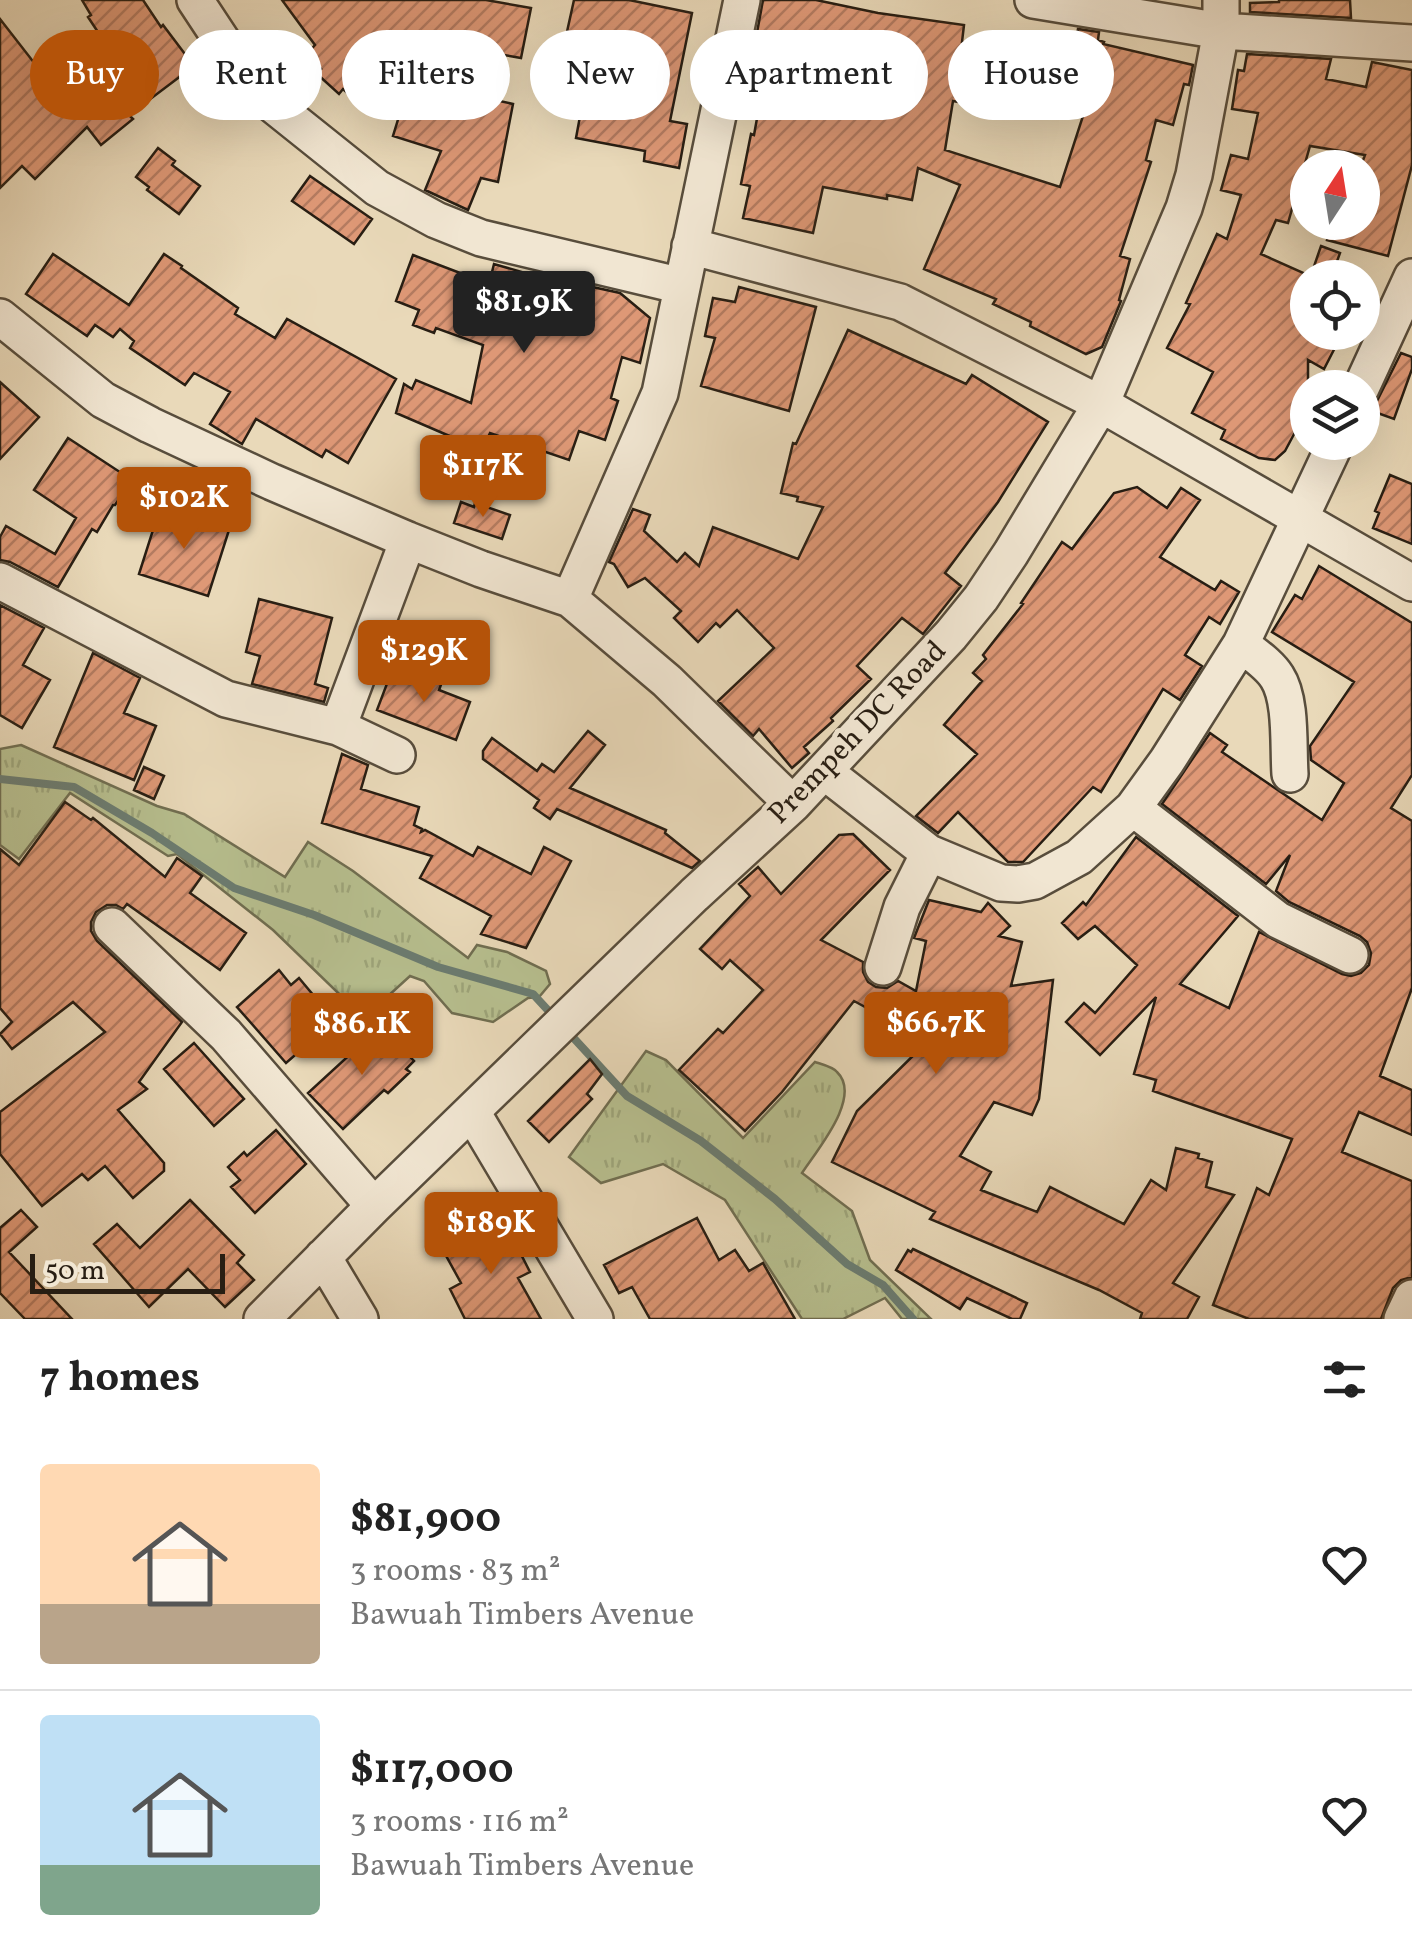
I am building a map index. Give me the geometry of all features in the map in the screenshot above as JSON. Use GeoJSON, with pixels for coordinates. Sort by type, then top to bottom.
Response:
{"type":"FeatureCollection","features":[{"type":"Feature","properties":{"kind":"street"},"geometry":{"type":"LineString","coordinates":[[195,0],[249,82],[377,188],[436,220],[481,238],[682,286]]}},
{"type":"Feature","properties":{"kind":"street"},"geometry":{"type":"LineString","coordinates":[[570,599],[660,393],[742,0]]}},
{"type":"Feature","properties":{"kind":"street"},"geometry":{"type":"LineString","coordinates":[[1033,0],[1221,15],[1412,44]]}},
{"type":"Feature","properties":{"kind":"street","name":"Prempeh DC Road"},"geometry":{"type":"LineString","coordinates":[[262,1319],[694,894],[825,772],[981,598],[1100,404],[1184,208],[1194,175],[1221,15]]}},
{"type":"Feature","properties":{"kind":"street"},"geometry":{"type":"LineString","coordinates":[[690,246],[900,302],[1100,404],[1412,583]]}},
{"type":"Feature","properties":{"kind":"street"},"geometry":{"type":"LineString","coordinates":[[1369,370],[1412,277]]}},
{"type":"Feature","properties":{"kind":"street"},"geometry":{"type":"LineString","coordinates":[[0,318],[103,400],[150,426],[408,540],[570,599],[667,682],[793,804]]}},
{"type":"Feature","properties":{"kind":"street"},"geometry":{"type":"LineString","coordinates":[[825,772],[929,852],[1001,883],[1036,882],[1079,858],[1133,808],[1241,644],[1328,460]]}},
{"type":"Feature","properties":{"kind":"street"},"geometry":{"type":"LineString","coordinates":[[338,728],[408,540]]}},
{"type":"Feature","properties":{"kind":"street"},"geometry":{"type":"LineString","coordinates":[[0,580],[226,699],[338,728],[397,754]]}},
{"type":"Feature","properties":{"kind":"street"},"geometry":{"type":"LineString","coordinates":[[1241,644],[1280,680],[1285,695],[1290,774]]}},
{"type":"Feature","properties":{"kind":"street"},"geometry":{"type":"LineString","coordinates":[[1133,808],[1278,920],[1350,955]]}},
{"type":"Feature","properties":{"kind":"street"},"geometry":{"type":"LineString","coordinates":[[883,967],[902,907],[929,852]]}},
{"type":"Feature","properties":{"kind":"street"},"geometry":{"type":"LineString","coordinates":[[112,926],[226,1036],[374,1206]]}},
{"type":"Feature","properties":{"kind":"street"},"geometry":{"type":"LineString","coordinates":[[472,1112],[595,1319]]}},
{"type":"Feature","properties":{"kind":"street"},"geometry":{"type":"LineString","coordinates":[[323,1257],[360,1319]]}},
{"type":"Feature","properties":{"kind":"street"},"geometry":{"type":"LineString","coordinates":[[1402,1319],[1412,1298]]}},
{"type":"Feature","properties":{"kind":"green space"},"geometry":{"type":"Polygon","coordinates":[[[21,745],[157,806],[184,814],[285,877],[308,842],[468,958],[477,945],[507,952],[546,971],[550,984],[539,997],[528,998],[493,1022],[452,1013],[424,981],[410,976],[364,1018],[273,930],[177,854],[168,856],[70,793],[19,859],[0,845],[0,749],[21,745]]]}},
{"type":"Feature","properties":{"kind":"green space"},"geometry":{"type":"Polygon","coordinates":[[[646,1051],[666,1060],[743,1138],[815,1062],[835,1070],[844,1083],[841,1109],[802,1173],[852,1211],[870,1260],[931,1319],[902,1319],[885,1298],[843,1319],[802,1319],[725,1200],[663,1164],[601,1183],[569,1157],[646,1051]]]}},
{"type":"Feature","properties":{"kind":"building"},"geometry":{"type":"Polygon","coordinates":[[[82,0],[143,0],[179,46],[179,77],[159,92],[159,30],[97,30],[88,17],[91,15],[82,0]]]}},
{"type":"Feature","properties":{"kind":"building"},"geometry":{"type":"Polygon","coordinates":[[[282,0],[486,0],[531,8],[521,58],[510,56],[510,30],[342,30],[339,94],[322,78],[322,30],[304,30],[282,0]]]}},
{"type":"Feature","properties":{"kind":"building"},"geometry":{"type":"Polygon","coordinates":[[[574,0],[629,0],[692,13],[670,121],[687,124],[679,168],[644,161],[645,151],[576,138],[579,120],[670,120],[670,30],[567,30],[574,0]]]}},
{"type":"Feature","properties":{"kind":"building"},"geometry":{"type":"Polygon","coordinates":[[[763,0],[816,0],[964,25],[963,30],[948,30],[950,120],[945,150],[1060,187],[1082,120],[1114,120],[1114,47],[1193,65],[1173,125],[1156,120],[1146,160],[1151,162],[1120,256],[1130,259],[1121,301],[1102,347],[1086,354],[993,304],[996,299],[924,269],[960,185],[918,168],[912,200],[823,187],[813,233],[743,218],[750,186],[741,184],[751,134],[754,135],[757,120],[928,120],[928,30],[757,30],[763,0]]]}},
{"type":"Feature","properties":{"kind":"building"},"geometry":{"type":"Polygon","coordinates":[[[1350,0],[1351,18],[1250,12],[1250,3],[1350,0]]]}},
{"type":"Feature","properties":{"kind":"building"},"geometry":{"type":"Polygon","coordinates":[[[0,19],[30,58],[30,120],[132,120],[101,145],[87,127],[35,179],[22,166],[0,188],[0,19]]]}},
{"type":"Feature","properties":{"kind":"building"},"geometry":{"type":"Polygon","coordinates":[[[1247,54],[1331,59],[1326,79],[1366,87],[1372,62],[1412,70],[1412,165],[1388,256],[1327,240],[1380,240],[1380,150],[1310,146],[1309,150],[1290,150],[1290,216],[1288,223],[1276,220],[1261,254],[1290,267],[1290,350],[1334,350],[1324,369],[1308,360],[1308,370],[1290,370],[1290,442],[1275,460],[1259,458],[1221,439],[1225,430],[1192,413],[1213,372],[1167,348],[1190,304],[1186,303],[1217,234],[1227,239],[1241,195],[1221,190],[1231,155],[1248,159],[1258,113],[1232,109],[1238,70],[1244,71],[1247,54]]]}},
{"type":"Feature","properties":{"kind":"building"},"geometry":{"type":"Polygon","coordinates":[[[398,120],[510,120],[498,182],[481,178],[468,210],[425,190],[441,151],[393,136],[398,120]]]}},
{"type":"Feature","properties":{"kind":"building"},"geometry":{"type":"Polygon","coordinates":[[[158,148],[175,161],[172,165],[200,186],[179,214],[136,177],[158,148]]]}},
{"type":"Feature","properties":{"kind":"building"},"geometry":{"type":"Polygon","coordinates":[[[310,176],[372,219],[354,244],[292,201],[310,176]]]}},
{"type":"Feature","properties":{"kind":"building"},"geometry":{"type":"Polygon","coordinates":[[[1321,246],[1340,253],[1337,260],[1316,260],[1321,246]]]}},
{"type":"Feature","properties":{"kind":"building"},"geometry":{"type":"Polygon","coordinates":[[[53,254],[129,305],[164,254],[238,308],[235,314],[275,338],[287,319],[396,379],[348,463],[326,450],[322,457],[256,419],[242,444],[210,424],[230,392],[194,373],[185,385],[130,348],[134,341],[120,329],[113,337],[95,325],[87,336],[26,294],[53,254]]]}},
{"type":"Feature","properties":{"kind":"building"},"geometry":{"type":"Polygon","coordinates":[[[413,255],[489,284],[494,264],[587,291],[588,286],[620,293],[650,318],[640,363],[622,357],[611,398],[618,401],[605,440],[579,431],[569,460],[490,433],[482,450],[396,413],[404,384],[412,389],[416,380],[471,403],[483,345],[436,328],[434,333],[413,325],[419,310],[396,301],[413,255]]]}},
{"type":"Feature","properties":{"kind":"building"},"geometry":{"type":"Polygon","coordinates":[[[739,287],[816,307],[789,411],[701,386],[715,338],[705,336],[713,298],[735,302],[739,287]]]}},
{"type":"Feature","properties":{"kind":"building"},"geometry":{"type":"Polygon","coordinates":[[[848,330],[966,384],[972,375],[1048,422],[998,502],[945,573],[961,586],[923,634],[902,618],[857,666],[871,679],[804,747],[809,753],[792,768],[759,729],[753,736],[718,701],[774,648],[737,610],[720,627],[716,623],[698,642],[674,618],[681,611],[645,578],[628,587],[609,562],[633,509],[650,515],[644,531],[677,562],[685,553],[699,566],[713,527],[798,559],[823,507],[781,493],[793,443],[796,444],[848,330]]]}},
{"type":"Feature","properties":{"kind":"building"},"geometry":{"type":"Polygon","coordinates":[[[1401,353],[1412,357],[1412,369],[1394,419],[1380,414],[1380,395],[1401,353]]]}},
{"type":"Feature","properties":{"kind":"building"},"geometry":{"type":"Polygon","coordinates":[[[0,382],[39,417],[0,459],[0,382]]]}},
{"type":"Feature","properties":{"kind":"building"},"geometry":{"type":"Polygon","coordinates":[[[68,438],[132,480],[97,532],[92,529],[58,587],[0,560],[0,537],[6,526],[55,554],[76,518],[34,490],[68,438]]]}},
{"type":"Feature","properties":{"kind":"building"},"geometry":{"type":"Polygon","coordinates":[[[1390,475],[1412,484],[1412,544],[1373,528],[1379,513],[1375,511],[1390,475]]]}},
{"type":"Feature","properties":{"kind":"building"},"geometry":{"type":"Polygon","coordinates":[[[1137,487],[1167,508],[1181,488],[1200,500],[1160,557],[1215,590],[1221,581],[1239,592],[1220,624],[1209,617],[1185,655],[1202,666],[1180,700],[1163,689],[1101,792],[1093,787],[1023,862],[1008,862],[958,812],[938,833],[916,816],[977,754],[944,725],[982,681],[973,673],[986,659],[983,655],[1023,604],[1062,542],[1072,549],[1114,493],[1137,487]]]}},
{"type":"Feature","properties":{"kind":"building"},"geometry":{"type":"Polygon","coordinates":[[[461,502],[510,515],[502,539],[454,523],[461,502]]]}},
{"type":"Feature","properties":{"kind":"building"},"geometry":{"type":"Polygon","coordinates":[[[160,508],[229,530],[208,596],[139,574],[160,508]]]}},
{"type":"Feature","properties":{"kind":"building"},"geometry":{"type":"Polygon","coordinates":[[[1319,566],[1412,623],[1412,775],[1391,808],[1412,821],[1412,988],[1380,1076],[1412,1090],[1412,1135],[1359,1112],[1342,1152],[1412,1181],[1412,1277],[1393,1288],[1381,1319],[1249,1319],[1213,1305],[1257,1188],[1269,1195],[1292,1139],[1153,1091],[1156,1080],[1134,1074],[1156,997],[1100,1055],[1066,1022],[1084,1003],[1095,1013],[1137,965],[1095,926],[1078,939],[1062,923],[1083,902],[1086,905],[1136,837],[1238,916],[1180,984],[1229,1008],[1259,932],[1342,974],[1361,973],[1369,965],[1371,953],[1360,936],[1289,902],[1276,891],[1290,855],[1266,884],[1162,804],[1210,733],[1227,745],[1222,752],[1322,820],[1344,783],[1311,760],[1310,746],[1354,682],[1272,632],[1295,595],[1302,599],[1319,566]]]}},
{"type":"Feature","properties":{"kind":"building"},"geometry":{"type":"Polygon","coordinates":[[[259,599],[332,618],[315,684],[328,688],[324,702],[252,684],[260,656],[246,652],[259,599]]]}},
{"type":"Feature","properties":{"kind":"building"},"geometry":{"type":"Polygon","coordinates":[[[0,605],[44,628],[23,665],[50,680],[22,728],[0,715],[0,605]]]}},
{"type":"Feature","properties":{"kind":"building"},"geometry":{"type":"Polygon","coordinates":[[[93,653],[140,678],[124,713],[156,726],[134,780],[54,747],[93,653]]]}},
{"type":"Feature","properties":{"kind":"building"},"geometry":{"type":"Polygon","coordinates":[[[391,673],[413,681],[416,673],[442,682],[439,690],[470,702],[456,740],[377,710],[391,673]]]}},
{"type":"Feature","properties":{"kind":"building"},"geometry":{"type":"Polygon","coordinates":[[[588,731],[605,745],[570,788],[666,830],[700,861],[692,868],[557,809],[550,819],[534,808],[539,800],[483,759],[483,751],[492,738],[537,771],[542,764],[554,772],[588,731]]]}},
{"type":"Feature","properties":{"kind":"building"},"geometry":{"type":"Polygon","coordinates":[[[342,754],[368,765],[361,789],[419,807],[414,825],[421,832],[425,830],[473,856],[478,847],[531,874],[544,847],[571,861],[526,948],[481,934],[491,916],[420,878],[432,856],[322,823],[342,754]]]}},
{"type":"Feature","properties":{"kind":"building"},"geometry":{"type":"Polygon","coordinates":[[[144,767],[164,776],[154,799],[134,790],[144,767]]]}},
{"type":"Feature","properties":{"kind":"building"},"geometry":{"type":"Polygon","coordinates":[[[65,802],[93,818],[165,877],[177,858],[202,876],[190,893],[246,933],[220,970],[127,904],[123,909],[107,905],[96,912],[91,931],[97,941],[182,1022],[139,1082],[147,1089],[118,1110],[164,1163],[164,1171],[133,1198],[105,1166],[88,1180],[82,1174],[42,1206],[0,1154],[0,1112],[105,1032],[73,1002],[12,1049],[0,1034],[12,1022],[0,1008],[0,849],[19,865],[65,802]]]}},
{"type":"Feature","properties":{"kind":"building"},"geometry":{"type":"Polygon","coordinates":[[[853,834],[890,870],[821,940],[863,962],[868,982],[887,988],[898,981],[916,991],[926,941],[914,938],[929,900],[981,912],[988,903],[1010,926],[999,936],[1022,942],[1011,986],[1053,980],[1039,1099],[1032,1115],[994,1102],[960,1156],[991,1172],[981,1190],[1037,1212],[1050,1187],[1124,1224],[1151,1180],[1166,1190],[1176,1148],[1212,1162],[1206,1187],[1234,1195],[1173,1283],[1199,1297],[1187,1319],[1140,1319],[1142,1313],[1099,1290],[930,1219],[935,1212],[832,1162],[857,1111],[928,1041],[854,1001],[782,1092],[745,1131],[679,1070],[718,1029],[723,1033],[763,990],[730,960],[722,969],[700,949],[750,896],[739,884],[758,867],[781,894],[839,835],[853,834]]]}},
{"type":"Feature","properties":{"kind":"building"},"geometry":{"type":"Polygon","coordinates":[[[279,970],[291,985],[299,978],[332,1023],[286,1063],[237,1007],[279,970]]]}},
{"type":"Feature","properties":{"kind":"building"},"geometry":{"type":"Polygon","coordinates":[[[381,1026],[414,1061],[406,1069],[410,1072],[388,1093],[384,1090],[343,1129],[308,1093],[381,1026]]]}},
{"type":"Feature","properties":{"kind":"building"},"geometry":{"type":"Polygon","coordinates":[[[194,1043],[244,1099],[214,1126],[164,1069],[194,1043]]]}},
{"type":"Feature","properties":{"kind":"building"},"geometry":{"type":"Polygon","coordinates":[[[590,1059],[602,1074],[587,1094],[592,1099],[549,1142],[528,1121],[590,1059]]]}},
{"type":"Feature","properties":{"kind":"building"},"geometry":{"type":"Polygon","coordinates":[[[276,1130],[306,1164],[255,1213],[231,1187],[240,1180],[228,1167],[276,1130]]]}},
{"type":"Feature","properties":{"kind":"building"},"geometry":{"type":"Polygon","coordinates":[[[190,1200],[244,1255],[237,1263],[254,1280],[225,1307],[188,1269],[149,1307],[94,1244],[117,1224],[140,1248],[190,1200]]]}},
{"type":"Feature","properties":{"kind":"building"},"geometry":{"type":"Polygon","coordinates":[[[21,1210],[37,1227],[9,1252],[72,1319],[25,1319],[0,1293],[0,1228],[21,1210]]]}},
{"type":"Feature","properties":{"kind":"building"},"geometry":{"type":"Polygon","coordinates":[[[697,1218],[719,1260],[735,1250],[749,1271],[763,1263],[795,1319],[650,1319],[632,1287],[619,1293],[604,1265],[697,1218]]]}},
{"type":"Feature","properties":{"kind":"building"},"geometry":{"type":"Polygon","coordinates":[[[504,1221],[530,1272],[518,1278],[541,1319],[465,1319],[450,1289],[461,1283],[444,1252],[504,1221]]]}},
{"type":"Feature","properties":{"kind":"building"},"geometry":{"type":"Polygon","coordinates":[[[908,1250],[1027,1303],[1020,1319],[967,1298],[960,1309],[896,1270],[908,1250]]]}},
{"type":"Feature","properties":{"kind":"waterway"},"geometry":{"type":"LineString","coordinates":[[0,779],[74,787],[234,888],[314,915],[438,967],[533,994],[556,1019]]}},
{"type":"Feature","properties":{"kind":"waterway"},"geometry":{"type":"LineString","coordinates":[[569,1033],[627,1096],[701,1141],[775,1199],[847,1264],[883,1285],[913,1319]]}}]}
